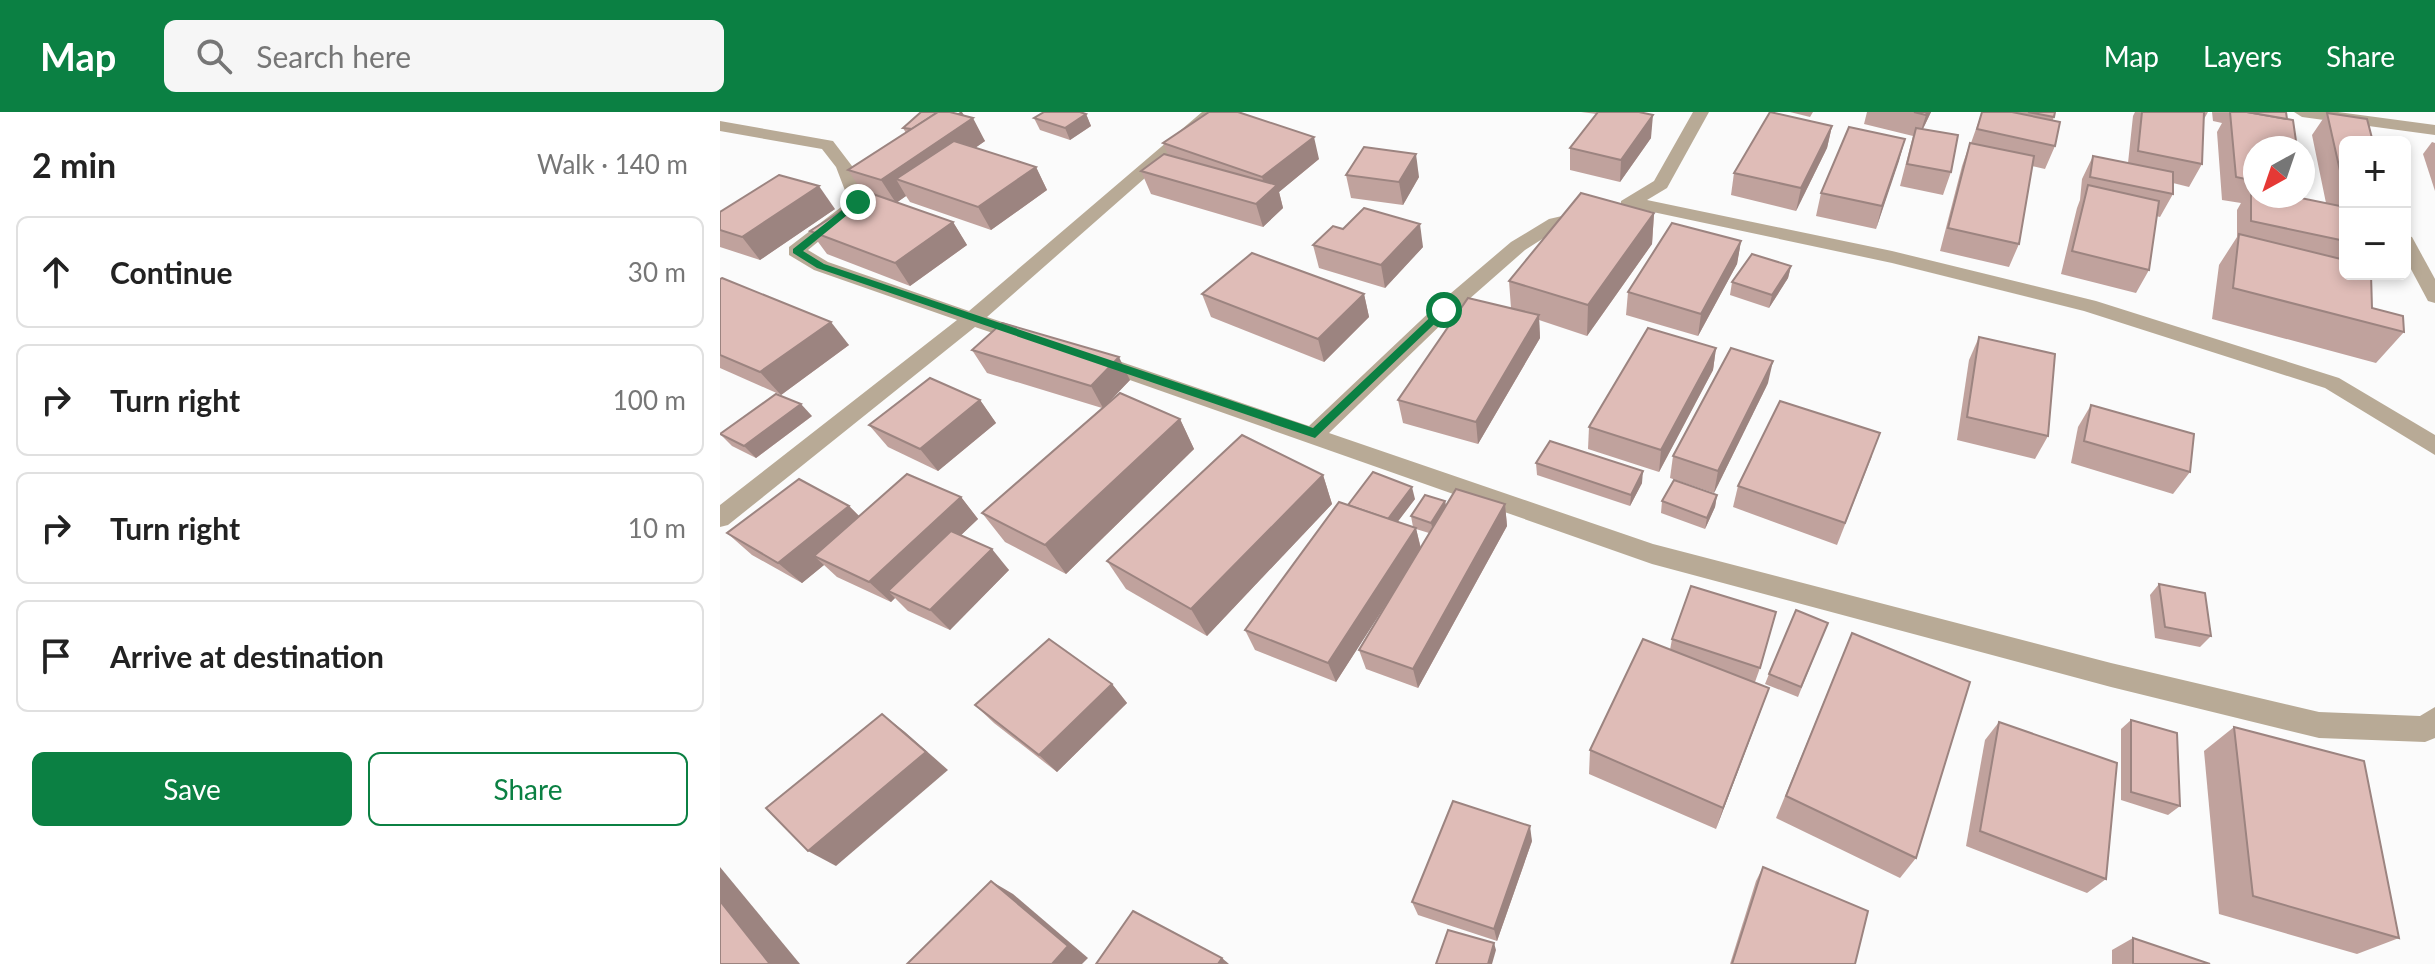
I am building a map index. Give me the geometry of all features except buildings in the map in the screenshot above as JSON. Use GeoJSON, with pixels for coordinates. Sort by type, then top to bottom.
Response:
{"type":"FeatureCollection","features":[{"type":"Feature","properties":{"kind":"street"},"geometry":{"type":"LineString","coordinates":[[720,518],[972,319],[1212,112]]}},
{"type":"Feature","properties":{"kind":"street"},"geometry":{"type":"LineString","coordinates":[[1315,434],[1444,310],[1518,246],[1555,223],[1635,203],[1661,184],[1701,112]]}},
{"type":"Feature","properties":{"kind":"street"},"geometry":{"type":"LineString","coordinates":[[2302,112],[2435,130]]}},
{"type":"Feature","properties":{"kind":"street"},"geometry":{"type":"LineString","coordinates":[[2370,123],[2373,136]]}},
{"type":"Feature","properties":{"kind":"street"},"geometry":{"type":"LineString","coordinates":[[720,126],[827,145],[844,166],[858,202],[796,251],[821,266],[1047,344]]}},
{"type":"Feature","properties":{"kind":"street"},"geometry":{"type":"LineString","coordinates":[[1635,203],[1892,257],[2089,306],[2332,383],[2407,426],[2435,447]]}},
{"type":"Feature","properties":{"kind":"street"},"geometry":{"type":"LineString","coordinates":[[2411,252],[2435,297]]}},
{"type":"Feature","properties":{"kind":"street"},"geometry":{"type":"LineString","coordinates":[[1077,354],[1315,434],[1652,554],[2097,672],[2319,725],[2425,729],[2435,720]]}},
{"type":"Feature","properties":{"kind":"route"},"geometry":{"type":"LineString","coordinates":[[858,202],[796,251],[821,266],[1315,434],[1444,310]]}}]}
